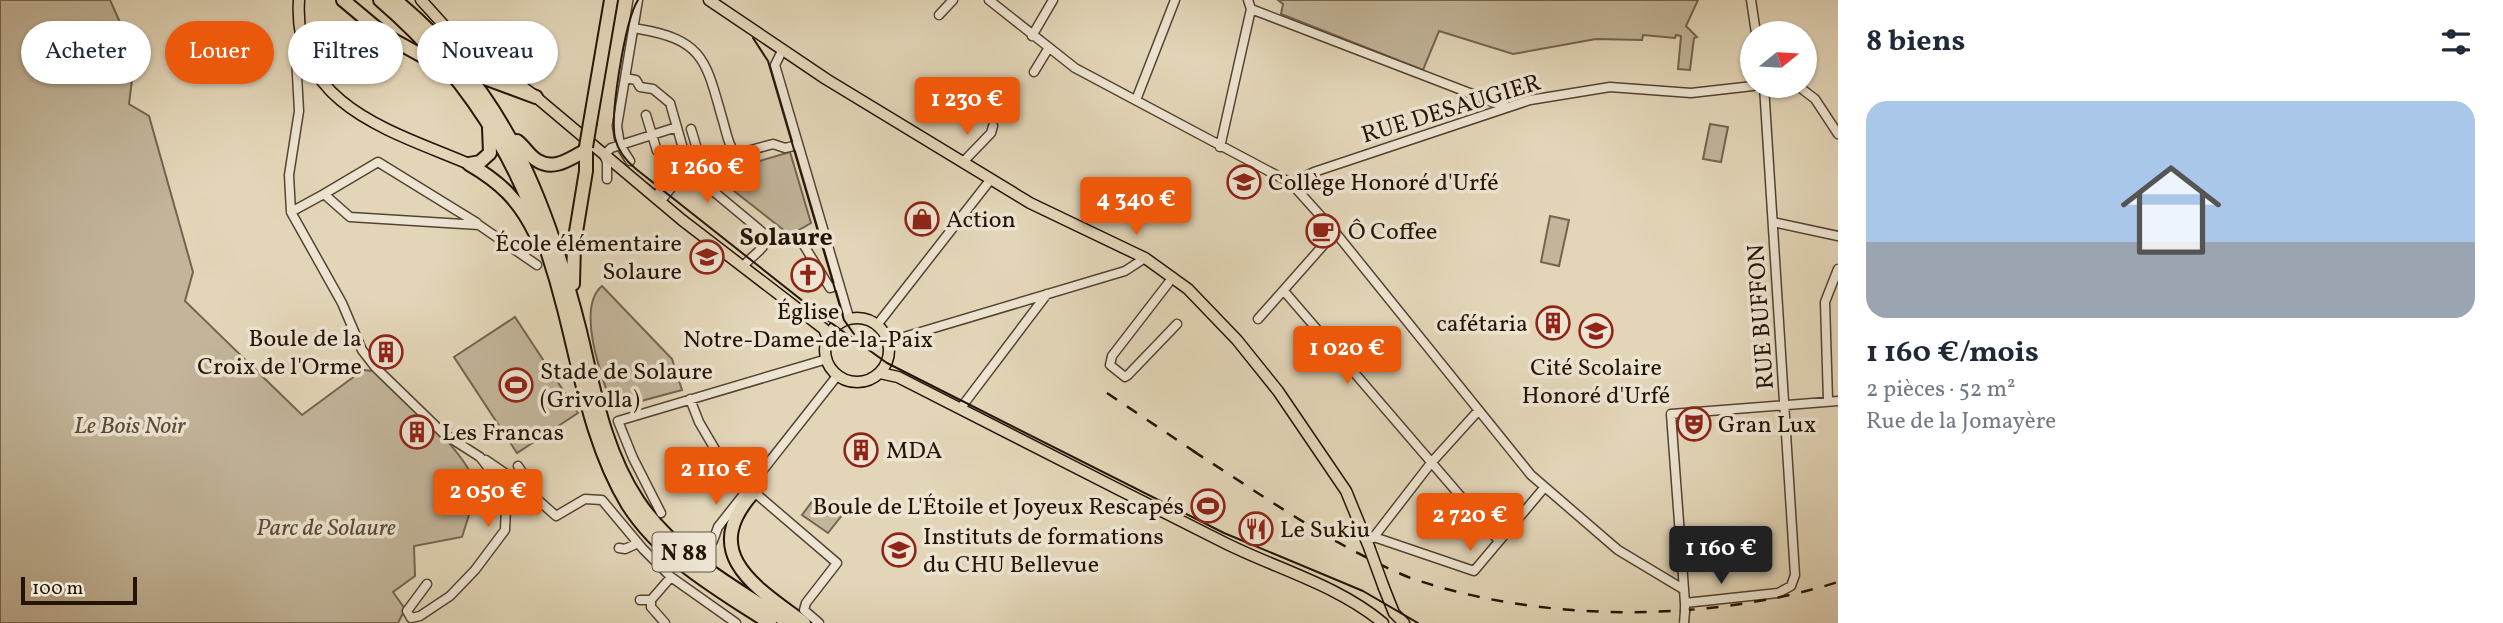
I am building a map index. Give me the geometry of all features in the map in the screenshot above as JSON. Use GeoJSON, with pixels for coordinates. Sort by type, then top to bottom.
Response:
{"type":"FeatureCollection","features":[{"type":"Feature","properties":{"kind":"highway"},"geometry":{"type":"LineString","coordinates":[[343,0],[386,36],[417,53]]}},
{"type":"Feature","properties":{"kind":"highway","name":"N 88"},"geometry":{"type":"LineString","coordinates":[[380,0],[412,27],[450,69],[488,120],[526,190],[546,244],[595,430],[609,468],[629,506],[656,539],[691,572],[770,623]]}},
{"type":"Feature","properties":{"kind":"highway","name":"N 88"},"geometry":{"type":"LineString","coordinates":[[395,0],[457,62],[510,137],[543,205],[570,294],[608,439],[620,469],[638,500],[662,531],[696,562],[789,623]]}},
{"type":"Feature","properties":{"kind":"highway"},"geometry":{"type":"LineString","coordinates":[[570,294],[574,280],[574,244],[586,171],[586,149],[608,0]]}},
{"type":"Feature","properties":{"kind":"highway"},"geometry":{"type":"LineString","coordinates":[[501,84],[536,97]]}},
{"type":"Feature","properties":{"kind":"highway"},"geometry":{"type":"LineString","coordinates":[[469,164],[480,162],[491,153],[488,120]]}},
{"type":"Feature","properties":{"kind":"highway"},"geometry":{"type":"LineString","coordinates":[[510,137],[545,164],[563,163],[586,149]]}},
{"type":"Feature","properties":{"kind":"highway"},"geometry":{"type":"LineString","coordinates":[[469,164],[491,176],[514,198],[536,236],[546,244]]}},
{"type":"Feature","properties":{"kind":"highway","name":"N 88"},"geometry":{"type":"LineString","coordinates":[[751,491],[731,530],[731,547],[736,563],[746,578],[804,623]]}},
{"type":"Feature","properties":{"kind":"main road"},"geometry":{"type":"LineString","coordinates":[[299,0],[301,21]]}},
{"type":"Feature","properties":{"kind":"main road"},"geometry":{"type":"LineString","coordinates":[[421,0],[450,32],[536,97],[658,200],[824,329],[828,339],[827,359],[837,376],[860,382],[880,373],[895,376],[1247,553],[1328,587],[1383,622]]}},
{"type":"Feature","properties":{"kind":"main road"},"geometry":{"type":"LineString","coordinates":[[709,0],[782,51],[1030,203],[1145,258],[1172,277],[1218,318],[1278,391],[1346,491],[1370,542],[1394,613],[1404,623]]}},
{"type":"Feature","properties":{"kind":"main road"},"geometry":{"type":"LineString","coordinates":[[325,84],[348,109],[378,125],[469,164]]}},
{"type":"Feature","properties":{"kind":"main road"},"geometry":{"type":"LineString","coordinates":[[828,339],[837,325],[846,319],[864,319],[877,325],[887,342],[888,359],[880,373]]}},
{"type":"Feature","properties":{"kind":"street"},"geometry":{"type":"LineString","coordinates":[[630,161],[620,145],[617,126],[638,0]]}},
{"type":"Feature","properties":{"kind":"street"},"geometry":{"type":"LineString","coordinates":[[939,15],[953,0]]}},
{"type":"Feature","properties":{"kind":"street"},"geometry":{"type":"LineString","coordinates":[[989,0],[1075,68],[1291,183],[1335,232],[1478,411],[1544,488],[1618,550],[1683,589]]}},
{"type":"Feature","properties":{"kind":"street"},"geometry":{"type":"LineString","coordinates":[[1032,36],[1053,0]]}},
{"type":"Feature","properties":{"kind":"street"},"geometry":{"type":"LineString","coordinates":[[1136,100],[1175,0]]}},
{"type":"Feature","properties":{"kind":"street"},"geometry":{"type":"LineString","coordinates":[[1751,0],[1754,21]]}},
{"type":"Feature","properties":{"kind":"street"},"geometry":{"type":"LineString","coordinates":[[1220,147],[1250,4],[1506,107]]}},
{"type":"Feature","properties":{"kind":"street"},"geometry":{"type":"LineString","coordinates":[[639,29],[669,35],[700,55],[734,152],[740,153],[773,144],[785,148],[798,145]]}},
{"type":"Feature","properties":{"kind":"street"},"geometry":{"type":"LineString","coordinates":[[1034,72],[1048,48]]}},
{"type":"Feature","properties":{"kind":"street"},"geometry":{"type":"LineString","coordinates":[[782,51],[775,65],[848,314],[846,319]]}},
{"type":"Feature","properties":{"kind":"street"},"geometry":{"type":"LineString","coordinates":[[625,78],[636,80],[640,87],[653,89],[670,103],[684,152],[680,166],[658,200]]}},
{"type":"Feature","properties":{"kind":"street"},"geometry":{"type":"LineString","coordinates":[[298,84],[299,111],[289,175],[291,212],[342,303],[362,350],[376,368],[444,434],[524,488],[556,516],[585,499],[602,500],[671,577],[736,623]]}},
{"type":"Feature","properties":{"kind":"street","name":"RUE DESAUGIER"},"geometry":{"type":"LineString","coordinates":[[1291,183],[1314,172],[1506,107],[1610,87],[1692,93],[1740,87]]}},
{"type":"Feature","properties":{"kind":"street","name":"RUE BUFFON"},"geometry":{"type":"LineString","coordinates":[[1685,607],[1778,593],[1791,586],[1795,575],[1765,98]]}},
{"type":"Feature","properties":{"kind":"street"},"geometry":{"type":"LineString","coordinates":[[1814,98],[1838,134]]}},
{"type":"Feature","properties":{"kind":"street"},"geometry":{"type":"LineString","coordinates":[[646,115],[657,152]]}},
{"type":"Feature","properties":{"kind":"street"},"geometry":{"type":"LineString","coordinates":[[964,161],[991,133],[993,126]]}},
{"type":"Feature","properties":{"kind":"street"},"geometry":{"type":"LineString","coordinates":[[625,171],[607,179],[608,167],[604,155],[620,145],[677,127]]}},
{"type":"Feature","properties":{"kind":"street"},"geometry":{"type":"LineString","coordinates":[[691,129],[699,159],[710,171],[706,181],[708,188],[767,236],[763,247],[752,255],[743,267]]}},
{"type":"Feature","properties":{"kind":"street"},"geometry":{"type":"LineString","coordinates":[[658,200],[692,161],[699,159]]}},
{"type":"Feature","properties":{"kind":"street"},"geometry":{"type":"LineString","coordinates":[[291,212],[378,162],[537,264]]}},
{"type":"Feature","properties":{"kind":"street"},"geometry":{"type":"LineString","coordinates":[[877,325],[991,179]]}},
{"type":"Feature","properties":{"kind":"street"},"geometry":{"type":"LineString","coordinates":[[324,194],[350,217],[479,225]]}},
{"type":"Feature","properties":{"kind":"street"},"geometry":{"type":"LineString","coordinates":[[1773,222],[1838,236]]}},
{"type":"Feature","properties":{"kind":"street"},"geometry":{"type":"LineString","coordinates":[[1258,319],[1335,232]]}},
{"type":"Feature","properties":{"kind":"street"},"geometry":{"type":"LineString","coordinates":[[802,242],[830,288],[839,285]]}},
{"type":"Feature","properties":{"kind":"street"},"geometry":{"type":"LineString","coordinates":[[887,342],[1125,271],[1145,258]]}},
{"type":"Feature","properties":{"kind":"street"},"geometry":{"type":"LineString","coordinates":[[1684,623],[1671,414],[1833,400],[1825,302],[1838,269]]}},
{"type":"Feature","properties":{"kind":"street"},"geometry":{"type":"LineString","coordinates":[[1172,277],[1112,356],[1110,365],[1125,377],[1177,324]]}},
{"type":"Feature","properties":{"kind":"street"},"geometry":{"type":"LineString","coordinates":[[1284,290],[1499,541]]}},
{"type":"Feature","properties":{"kind":"street"},"geometry":{"type":"LineString","coordinates":[[960,409],[1047,293]]}},
{"type":"Feature","properties":{"kind":"street"},"geometry":{"type":"LineString","coordinates":[[661,513],[618,421],[827,359]]}},
{"type":"Feature","properties":{"kind":"street"},"geometry":{"type":"LineString","coordinates":[[713,541],[718,527],[751,491],[837,376]]}},
{"type":"Feature","properties":{"kind":"street"},"geometry":{"type":"LineString","coordinates":[[690,399],[699,422],[726,468],[837,563],[806,603],[804,610],[819,623]]}},
{"type":"Feature","properties":{"kind":"street"},"geometry":{"type":"LineString","coordinates":[[1478,411],[1431,463],[1370,542],[1474,571],[1544,488]]}},
{"type":"Feature","properties":{"kind":"street"},"geometry":{"type":"LineString","coordinates":[[427,584],[407,611],[411,618],[420,616],[450,596],[475,570],[505,530],[506,508],[500,489],[481,457]]}},
{"type":"Feature","properties":{"kind":"street"},"geometry":{"type":"LineString","coordinates":[[518,466],[529,482],[524,488]]}},
{"type":"Feature","properties":{"kind":"street"},"geometry":{"type":"LineString","coordinates":[[621,547],[638,543]]}},
{"type":"Feature","properties":{"kind":"street"},"geometry":{"type":"LineString","coordinates":[[664,622],[652,607],[655,596],[671,577]]}},
{"type":"Feature","properties":{"kind":"street"},"geometry":{"type":"LineString","coordinates":[[640,600],[655,596]]}},
{"type":"Feature","properties":{"kind":"green space"},"geometry":{"type":"Polygon","coordinates":[[[0,0],[110,0],[119,21],[21,21],[21,84],[132,84],[129,104],[149,116],[193,272],[185,301],[302,415],[363,370],[375,371],[448,442],[471,473],[477,488],[454,507],[469,515],[462,537],[414,546],[415,576],[393,592],[405,609],[398,623],[0,623],[0,0]]]}},
{"type":"Feature","properties":{"kind":"green space"},"geometry":{"type":"Polygon","coordinates":[[[1278,0],[1698,0],[1686,26],[1697,37],[1694,38],[1690,70],[1678,69],[1681,36],[1676,35],[1675,38],[1643,35],[1642,40],[1596,39],[1513,54],[1439,31],[1423,70],[1281,14],[1283,4],[1278,0]]]}},
{"type":"Feature","properties":{"kind":"green space"},"geometry":{"type":"Polygon","coordinates":[[[1710,124],[1728,127],[1721,162],[1703,159],[1710,124]]]}},
{"type":"Feature","properties":{"kind":"green space"},"geometry":{"type":"Polygon","coordinates":[[[790,152],[811,223],[790,235],[720,180],[726,171],[790,152]]]}},
{"type":"Feature","properties":{"kind":"green space"},"geometry":{"type":"Polygon","coordinates":[[[1550,216],[1569,220],[1559,266],[1541,262],[1550,216]]]}},
{"type":"Feature","properties":{"kind":"green space"},"geometry":{"type":"Polygon","coordinates":[[[602,286],[672,359],[682,390],[615,408],[611,403],[597,359],[591,325],[591,309],[602,286]]]}},
{"type":"Feature","properties":{"kind":"green space","name":"Stade de Solaure (Grivolla)"},"geometry":{"type":"Polygon","coordinates":[[[515,317],[578,413],[517,453],[454,357],[515,317]]]}},
{"type":"Feature","properties":{"kind":"green space"},"geometry":{"type":"Polygon","coordinates":[[[816,496],[843,514],[828,533],[802,515],[816,496]]]}},
{"type":"Feature","properties":{"kind":"tram line"},"geometry":{"type":"LineString","coordinates":[[638,0],[624,46],[614,126],[618,147],[636,169],[823,317],[887,363],[1224,533],[1363,591],[1418,623]]}},
{"type":"Feature","properties":{"kind":"tram line"},"geometry":{"type":"LineString","coordinates":[[753,38],[768,61],[844,320],[854,334]]}},
{"type":"Feature","properties":{"kind":"railway"},"geometry":{"type":"LineString","coordinates":[[1107,393],[1201,456]]}},
{"type":"Feature","properties":{"kind":"railway"},"geometry":{"type":"LineString","coordinates":[[1193,451],[1298,518],[1380,564],[1408,577],[1458,592],[1512,603],[1567,610],[1679,611],[1734,605],[1838,582]]}},
{"type":"Feature","properties":{"kind":"place","name":"Collège Honoré d'Urfé"},"geometry":{"type":"Point","coordinates":[1244,182]}},
{"type":"Feature","properties":{"kind":"place","name":"Action"},"geometry":{"type":"Point","coordinates":[922,219]}},
{"type":"Feature","properties":{"kind":"place","name":"Ô Coffee"},"geometry":{"type":"Point","coordinates":[1323,231]}},
{"type":"Feature","properties":{"kind":"place","name":"École élémentaire Solaure"},"geometry":{"type":"Point","coordinates":[707,257]}},
{"type":"Feature","properties":{"kind":"place","name":"Église Notre-Dame-de-la-Paix"},"geometry":{"type":"Point","coordinates":[808,275]}},
{"type":"Feature","properties":{"kind":"place","name":"cafétaria"},"geometry":{"type":"Point","coordinates":[1553,323]}},
{"type":"Feature","properties":{"kind":"place","name":"Cité Scolaire Honoré d'Urfé"},"geometry":{"type":"Point","coordinates":[1596,331]}},
{"type":"Feature","properties":{"kind":"place","name":"Boule de la Croix de l'Orme"},"geometry":{"type":"Point","coordinates":[386,352]}},
{"type":"Feature","properties":{"kind":"place","name":"Stade de Solaure (Grivolla)"},"geometry":{"type":"Point","coordinates":[516,385]}},
{"type":"Feature","properties":{"kind":"place","name":"Gran Lux"},"geometry":{"type":"Point","coordinates":[1694,424]}},
{"type":"Feature","properties":{"kind":"place","name":"Les Francas"},"geometry":{"type":"Point","coordinates":[417,432]}},
{"type":"Feature","properties":{"kind":"place","name":"MDA"},"geometry":{"type":"Point","coordinates":[861,450]}},
{"type":"Feature","properties":{"kind":"place","name":"Boule de L'Étoile et Joyeux Rescapés"},"geometry":{"type":"Point","coordinates":[1208,506]}},
{"type":"Feature","properties":{"kind":"place","name":"Le Sukiu"},"geometry":{"type":"Point","coordinates":[1256,529]}},
{"type":"Feature","properties":{"kind":"place","name":"Instituts de formations du CHU Bellevue"},"geometry":{"type":"Point","coordinates":[899,550]}},
{"type":"Feature","properties":{"kind":"district","name":"Solaure"},"geometry":{"type":"Point","coordinates":[786,236]}},
{"type":"Feature","properties":{"kind":"park label","name":"Le Bois Noir"},"geometry":{"type":"Point","coordinates":[130,425]}},
{"type":"Feature","properties":{"kind":"park label","name":"Parc de Solaure"},"geometry":{"type":"Point","coordinates":[326,527]}}]}
